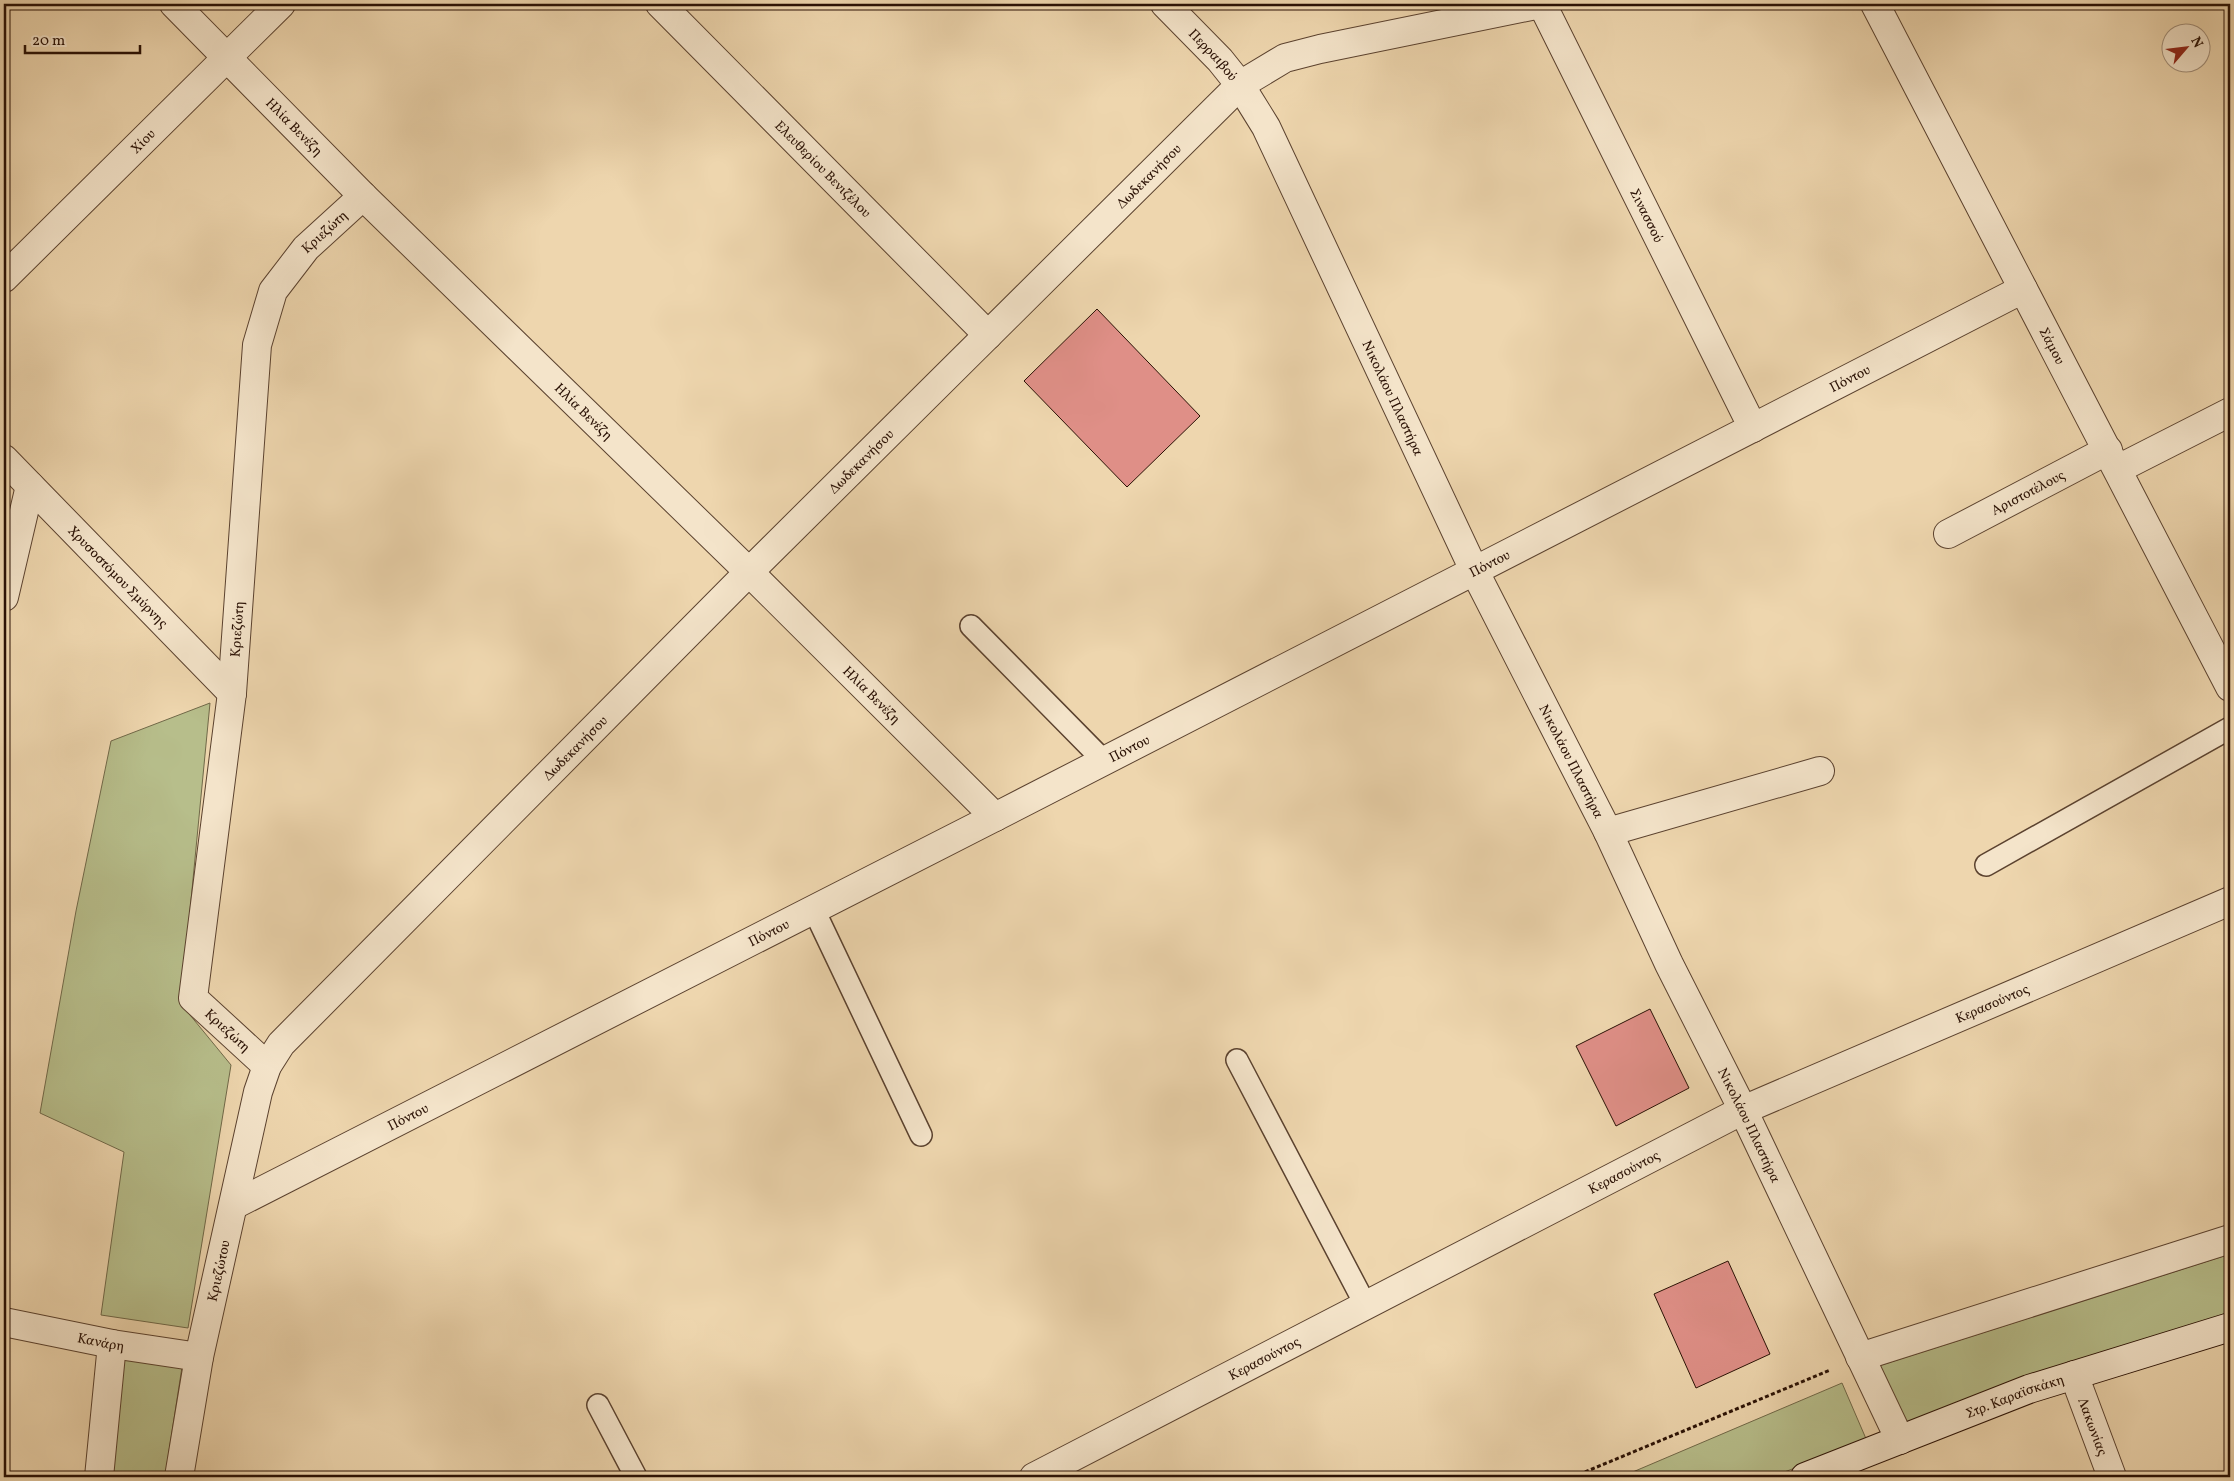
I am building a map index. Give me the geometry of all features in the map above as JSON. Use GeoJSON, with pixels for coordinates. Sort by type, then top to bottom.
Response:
{"type":"FeatureCollection","features":[{"type":"Feature","properties":{"kind":"street","name":"Ηλία Βενέζη"},"geometry":{"type":"LineString","coordinates":[[174,4],[363,196],[749,572],[995,817]]}},
{"type":"Feature","properties":{"kind":"street","name":"Χίου"},"geometry":{"type":"LineString","coordinates":[[4,278],[281,4]]}},
{"type":"Feature","properties":{"kind":"street","name":"Ελευθερίου Βενιζέλου"},"geometry":{"type":"LineString","coordinates":[[660,4],[988,335]]}},
{"type":"Feature","properties":{"kind":"street","name":"Περραιβού"},"geometry":{"type":"LineString","coordinates":[[1165,4],[1220,60],[1240,85]]}},
{"type":"Feature","properties":{"kind":"street","name":"Δωδεκανήσου"},"geometry":{"type":"LineString","coordinates":[[267,1066],[281,1044],[749,572],[1240,85],[1285,58],[1302,53],[1542,4]]}},
{"type":"Feature","properties":{"kind":"street","name":"Σινασσού"},"geometry":{"type":"LineString","coordinates":[[1542,4],[1753,428]]}},
{"type":"Feature","properties":{"kind":"street","name":"Σάμου"},"geometry":{"type":"LineString","coordinates":[[1875,4],[2230,687]]}},
{"type":"Feature","properties":{"kind":"street","name":"Νικολάου Πλαστήρα"},"geometry":{"type":"LineString","coordinates":[[1240,85],[1266,127],[1474,570],[1608,832],[1900,1440]]}},
{"type":"Feature","properties":{"kind":"street","name":"Κριεζώτη"},"geometry":{"type":"LineString","coordinates":[[267,1066],[193,998],[232,692],[257,344],[273,291],[306,248],[363,196]]}},
{"type":"Feature","properties":{"kind":"street","name":"Πόντου"},"geometry":{"type":"LineString","coordinates":[[234,1205],[2023,289]]}},
{"type":"Feature","properties":{"kind":"street","name":"Αριστοτέλους"},"geometry":{"type":"LineString","coordinates":[[1948,534],[2113,459],[2230,412]]}},
{"type":"Feature","properties":{"kind":"street","name":"Χρυσοστόμου Σμύρνης"},"geometry":{"type":"LineString","coordinates":[[4,459],[232,692]]}},
{"type":"Feature","properties":{"kind":"street"},"geometry":{"type":"LineString","coordinates":[[4,597],[30,486]]}},
{"type":"Feature","properties":{"kind":"street"},"geometry":{"type":"LineString","coordinates":[[1608,832],[1820,772]]}},
{"type":"Feature","properties":{"kind":"street","name":"Κερασούντος"},"geometry":{"type":"LineString","coordinates":[[1034,1477],[1743,1110],[2230,902]]}},
{"type":"Feature","properties":{"kind":"street","name":"Κριεζώτου"},"geometry":{"type":"LineString","coordinates":[[179,1477],[199,1357],[258,1092],[267,1066]]}},
{"type":"Feature","properties":{"kind":"street"},"geometry":{"type":"LineString","coordinates":[[1860,1357],[2230,1239]]}},
{"type":"Feature","properties":{"kind":"street","name":"Κανάρη"},"geometry":{"type":"LineString","coordinates":[[4,1322],[112,1344],[199,1357]]}},
{"type":"Feature","properties":{"kind":"street","name":"Στρ. Καραϊσκάκη"},"geometry":{"type":"LineString","coordinates":[[1804,1477],[2029,1389],[2230,1327]]}},
{"type":"Feature","properties":{"kind":"street"},"geometry":{"type":"LineString","coordinates":[[99,1477],[112,1344]]}},
{"type":"Feature","properties":{"kind":"street","name":"Λακωνίας"},"geometry":{"type":"LineString","coordinates":[[2074,1375],[2112,1477]]}},
{"type":"Feature","properties":{"kind":"lane"},"geometry":{"type":"LineString","coordinates":[[971,626],[1104,761]]}},
{"type":"Feature","properties":{"kind":"lane"},"geometry":{"type":"LineString","coordinates":[[1986,864],[2230,728]]}},
{"type":"Feature","properties":{"kind":"lane"},"geometry":{"type":"LineString","coordinates":[[813,908],[921,1135]]}},
{"type":"Feature","properties":{"kind":"lane"},"geometry":{"type":"LineString","coordinates":[[1237,1060],[1365,1304]]}},
{"type":"Feature","properties":{"kind":"lane"},"geometry":{"type":"LineString","coordinates":[[598,1405],[636,1477]]}},
{"type":"Feature","properties":{"kind":"path"},"geometry":{"type":"LineString","coordinates":[[1573,1477],[1860,1357]]}},
{"type":"Feature","properties":{"kind":"green space"},"geometry":{"type":"Polygon","coordinates":[[[210,703],[181,1004],[231,1065],[188,1328],[101,1315],[124,1152],[40,1113],[76,911],[111,741],[210,703]]]}},
{"type":"Feature","properties":{"kind":"green space"},"geometry":{"type":"Polygon","coordinates":[[[2230,1254],[2230,1314],[1904,1428],[1875,1367],[2230,1254]]]}},
{"type":"Feature","properties":{"kind":"green space"},"geometry":{"type":"Polygon","coordinates":[[[121,1358],[182,1367],[165,1477],[111,1477],[121,1358]]]}},
{"type":"Feature","properties":{"kind":"green space"},"geometry":{"type":"Polygon","coordinates":[[[1842,1383],[1867,1441],[1771,1477],[1621,1477],[1842,1383]]]}},
{"type":"Feature","properties":{"kind":"building"},"geometry":{"type":"Polygon","coordinates":[[[1097,309],[1200,416],[1127,487],[1024,381],[1097,309]]]}},
{"type":"Feature","properties":{"kind":"building"},"geometry":{"type":"Polygon","coordinates":[[[1650,1009],[1689,1088],[1616,1126],[1576,1046],[1650,1009]]]}},
{"type":"Feature","properties":{"kind":"building"},"geometry":{"type":"Polygon","coordinates":[[[1728,1261],[1770,1354],[1696,1388],[1654,1294],[1728,1261]]]}}]}
